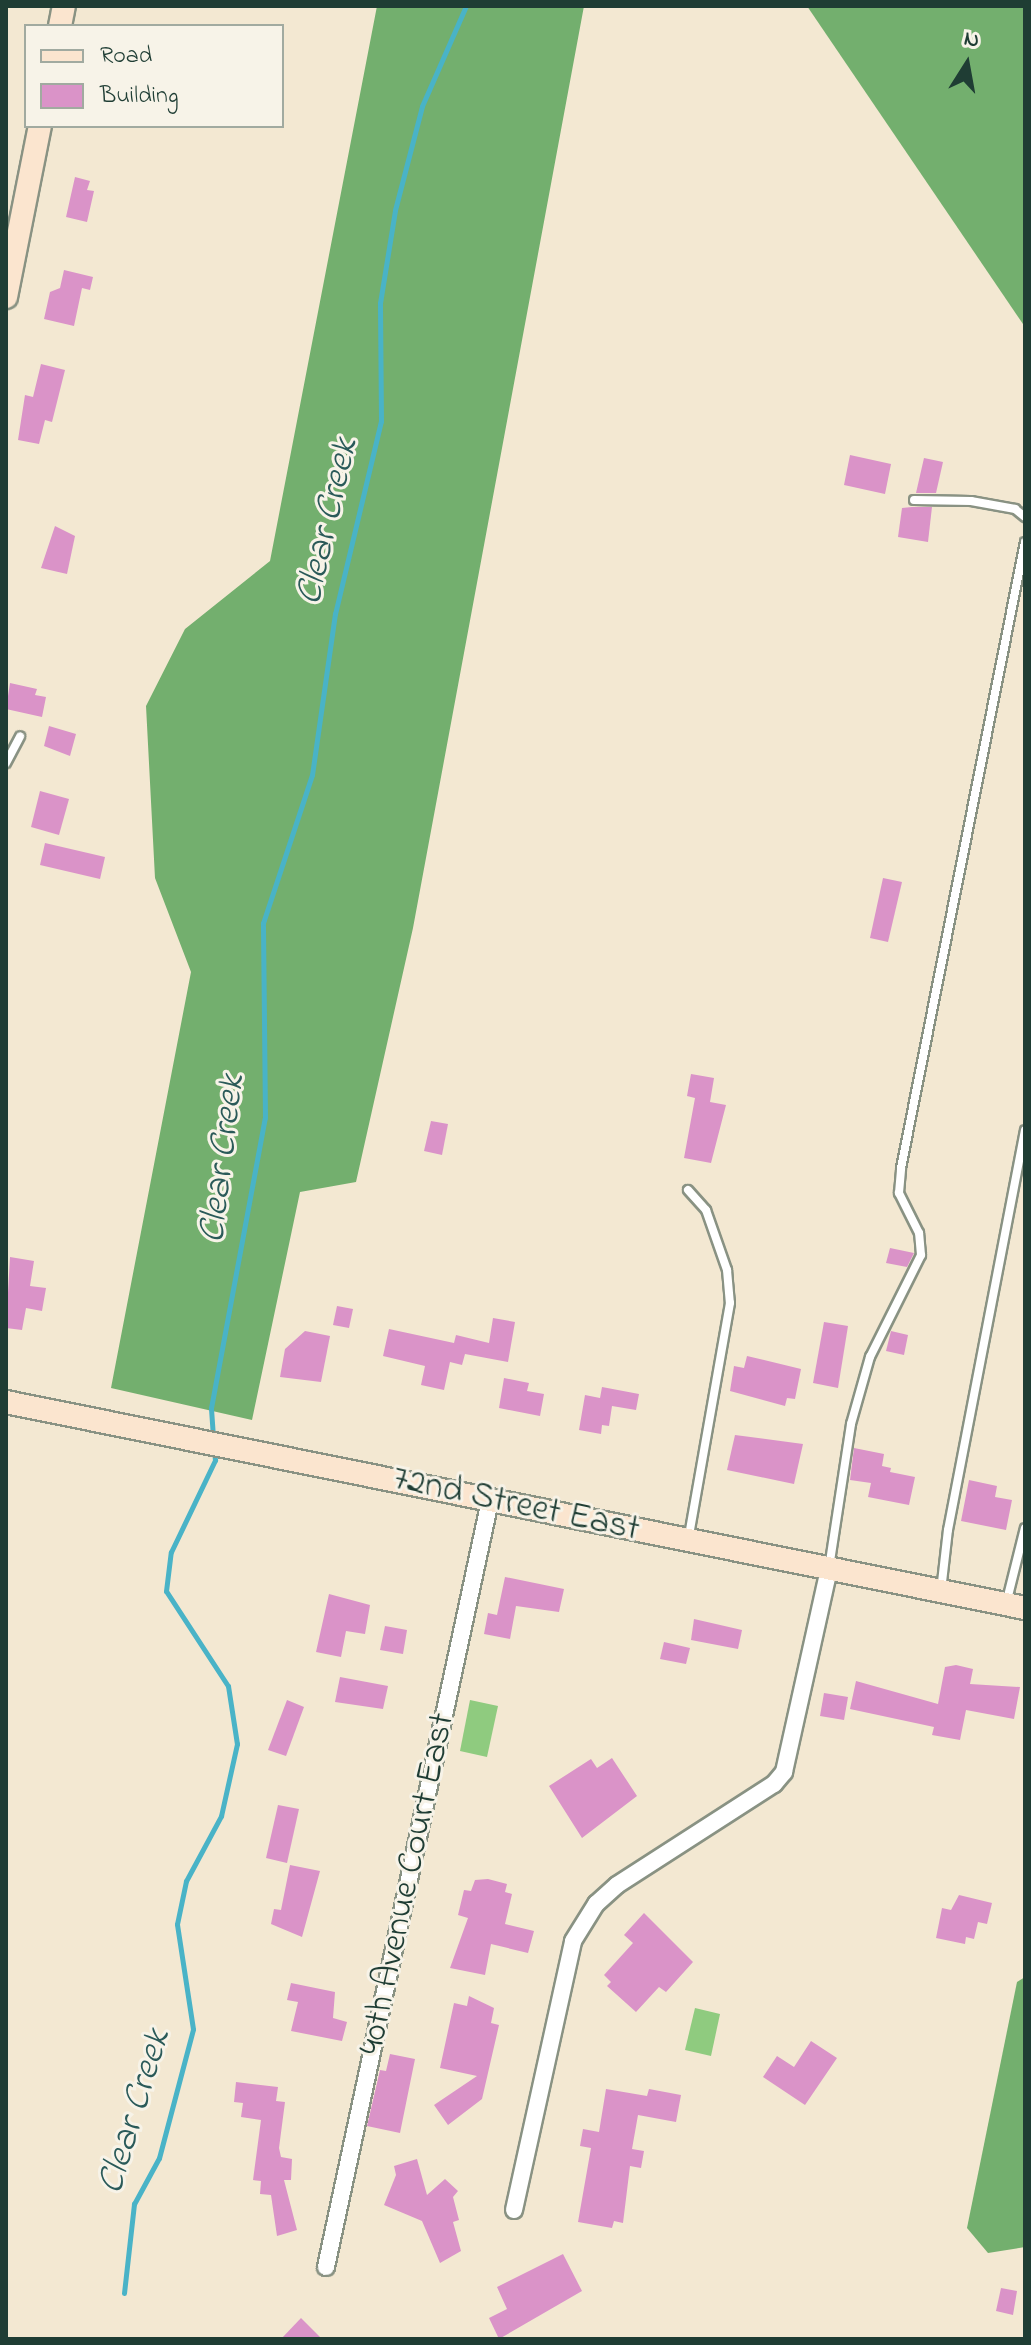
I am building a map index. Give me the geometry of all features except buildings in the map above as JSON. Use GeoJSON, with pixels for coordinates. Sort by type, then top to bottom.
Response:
{"type":"FeatureCollection","features":[{"type":"Feature","properties":{"kind":"main road"},"geometry":{"type":"LineString","coordinates":[[6,297],[40,128]]}},
{"type":"Feature","properties":{"kind":"main road","name":"72nd Street East"},"geometry":{"type":"LineString","coordinates":[[6,1402],[1015,1606]]}},
{"type":"Feature","properties":{"kind":"street","name":"40th Avenue Court East"},"geometry":{"type":"LineString","coordinates":[[326,2267],[490,1501]]}},
{"type":"Feature","properties":{"kind":"street"},"geometry":{"type":"LineString","coordinates":[[514,2210],[565,1964],[583,1920],[617,1885],[774,1784],[784,1772],[829,1569]]}},
{"type":"Feature","properties":{"kind":"lane"},"geometry":{"type":"LineString","coordinates":[[914,500],[971,501],[1015,509],[1025,517]]}},
{"type":"Feature","properties":{"kind":"lane"},"geometry":{"type":"LineString","coordinates":[[829,1569],[840,1477],[854,1410],[870,1357],[921,1255],[919,1233],[899,1193],[901,1168],[1025,542]]}},
{"type":"Feature","properties":{"kind":"lane"},"geometry":{"type":"LineString","coordinates":[[6,763],[20,737]]}},
{"type":"Feature","properties":{"kind":"lane"},"geometry":{"type":"LineString","coordinates":[[941,1591],[948,1530],[1025,1130]]}},
{"type":"Feature","properties":{"kind":"lane"},"geometry":{"type":"LineString","coordinates":[[688,1190],[706,1210],[727,1270],[730,1303],[688,1541]]}},
{"type":"Feature","properties":{"kind":"lane"},"geometry":{"type":"LineString","coordinates":[[1015,1606],[1025,1528]]}},
{"type":"Feature","properties":{"kind":"green space"},"geometry":{"type":"Polygon","coordinates":[[[377,6],[584,6],[413,928],[356,1182],[300,1192],[252,1420],[111,1388],[191,972],[155,878],[146,706],[185,629],[270,561],[377,6]]]}},
{"type":"Feature","properties":{"kind":"green space"},"geometry":{"type":"Polygon","coordinates":[[[807,6],[1025,6],[1025,327],[807,6]]]}},
{"type":"Feature","properties":{"kind":"green space"},"geometry":{"type":"Polygon","coordinates":[[[470,1700],[498,1706],[487,1757],[460,1751],[470,1700]]]}},
{"type":"Feature","properties":{"kind":"green space"},"geometry":{"type":"Polygon","coordinates":[[[1025,1977],[1025,2247],[988,2253],[967,2228],[1017,1982],[1025,1977]]]}},
{"type":"Feature","properties":{"kind":"green space"},"geometry":{"type":"Polygon","coordinates":[[[695,2008],[720,2014],[711,2056],[685,2050],[695,2008]]]}},
{"type":"Feature","properties":{"kind":"waterway","name":"Clear Creek"},"geometry":{"type":"LineString","coordinates":[[213,1437],[211,1408],[265,1118],[263,923],[312,775],[335,614],[381,421],[380,303],[395,210],[422,106],[466,6]]}},
{"type":"Feature","properties":{"kind":"waterway","name":"Clear Creek"},"geometry":{"type":"LineString","coordinates":[[124,2293],[134,2204],[159,2158],[193,2029],[177,1924],[186,1881],[221,1816],[237,1744],[228,1686],[166,1591],[171,1552],[215,1460],[214,1451]]}}]}
